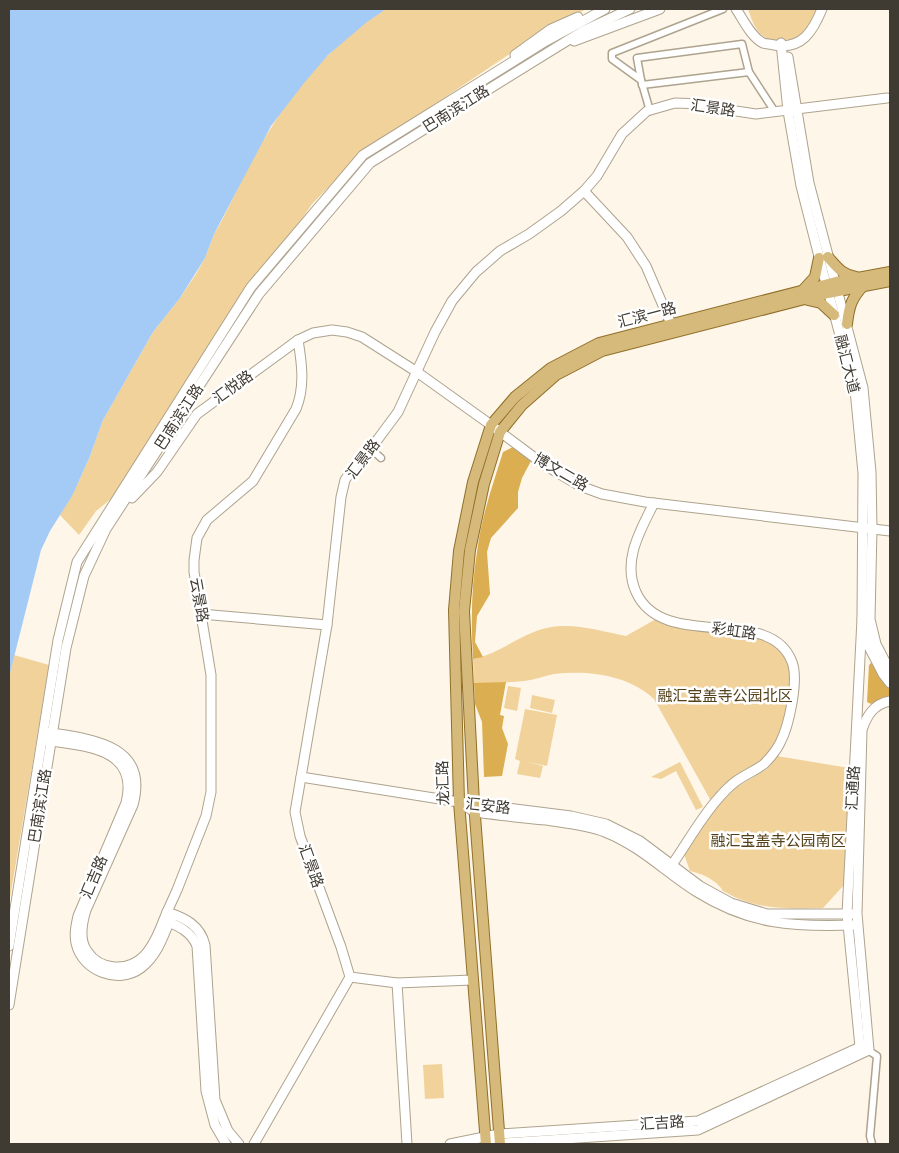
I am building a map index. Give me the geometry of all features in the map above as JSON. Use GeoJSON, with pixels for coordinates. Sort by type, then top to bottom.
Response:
{"type":"FeatureCollection","features":[{"type":"Feature","properties":{"kind":"main road"},"geometry":{"type":"LineString","coordinates":[[834,315],[821,303],[804,295],[816,277],[824,258],[840,272],[861,282],[890,281]]}},
{"type":"Feature","properties":{"kind":"main road"},"geometry":{"type":"LineString","coordinates":[[846,324],[850,303],[861,282],[890,272]]}},
{"type":"Feature","properties":{"kind":"main road","name":"汇滨一路"},"geometry":{"type":"LineString","coordinates":[[500,432],[522,405],[556,375],[602,351],[804,295],[861,282]]}},
{"type":"Feature","properties":{"kind":"main road","name":"汇滨一路"},"geometry":{"type":"LineString","coordinates":[[491,425],[515,397],[551,368],[599,343],[671,324],[804,295]]}},
{"type":"Feature","properties":{"kind":"main road","name":"龙汇路"},"geometry":{"type":"LineString","coordinates":[[486,1142],[459,802],[454,610],[459,551],[473,482],[491,425]]}},
{"type":"Feature","properties":{"kind":"main road","name":"龙汇路"},"geometry":{"type":"LineString","coordinates":[[499,1140],[474,807],[464,611],[470,550],[484,484],[500,432]]}},
{"type":"Feature","properties":{"kind":"street"},"geometry":{"type":"LineString","coordinates":[[511,62],[515,53],[551,29],[597,9]]}},
{"type":"Feature","properties":{"kind":"street","name":"巴南滨江路"},"geometry":{"type":"LineString","coordinates":[[9,1005],[47,736],[58,640],[78,562],[251,287],[363,155],[511,62],[605,9]]}},
{"type":"Feature","properties":{"kind":"street","name":"巴南滨江路"},"geometry":{"type":"LineString","coordinates":[[9,946],[47,736],[84,576],[106,529],[259,294],[370,163],[583,31],[630,9]]}},
{"type":"Feature","properties":{"kind":"street"},"geometry":{"type":"LineString","coordinates":[[557,47],[586,38],[660,9]]}},
{"type":"Feature","properties":{"kind":"street"},"geometry":{"type":"LineString","coordinates":[[723,9],[612,53],[612,59],[642,83],[749,72]]}},
{"type":"Feature","properties":{"kind":"street"},"geometry":{"type":"LineString","coordinates":[[736,9],[754,35],[763,43],[784,45],[796,41],[808,31],[821,9]]}},
{"type":"Feature","properties":{"kind":"street"},"geometry":{"type":"LineString","coordinates":[[744,9],[763,40],[784,45]]}},
{"type":"Feature","properties":{"kind":"street"},"geometry":{"type":"LineString","coordinates":[[650,111],[637,58],[742,44],[749,72],[775,112]]}},
{"type":"Feature","properties":{"kind":"street","name":"融汇大道"},"geometry":{"type":"LineString","coordinates":[[784,45],[801,186],[832,288],[846,324],[863,388],[871,472],[862,619],[868,647],[890,683]]}},
{"type":"Feature","properties":{"kind":"street","name":"汇景路"},"geometry":{"type":"LineString","coordinates":[[350,977],[298,829],[295,812],[327,625],[341,497],[345,480],[398,412],[435,332],[452,301],[476,272],[500,251],[529,234],[561,211],[584,191],[597,176],[622,134],[650,111],[675,103],[704,104],[736,112],[756,114],[886,98]]}},
{"type":"Feature","properties":{"kind":"street"},"geometry":{"type":"LineString","coordinates":[[584,191],[627,236],[646,266],[671,324]]}},
{"type":"Feature","properties":{"kind":"street","name":"融汇大道"},"geometry":{"type":"LineString","coordinates":[[832,288],[834,315],[855,390],[868,528],[870,618],[876,644],[890,670]]}},
{"type":"Feature","properties":{"kind":"street","name":"博文二路"},"geometry":{"type":"LineString","coordinates":[[298,340],[313,333],[332,330],[362,336],[417,372],[543,464],[580,486],[602,494],[654,503],[890,531]]}},
{"type":"Feature","properties":{"kind":"street","name":"汇悦路"},"geometry":{"type":"LineString","coordinates":[[119,510],[157,472],[197,414],[298,340]]}},
{"type":"Feature","properties":{"kind":"street","name":"云景路"},"geometry":{"type":"LineString","coordinates":[[168,917],[206,816],[211,792],[211,675],[194,572],[197,538],[207,520],[253,481],[296,409],[300,399],[302,378],[298,340]]}},
{"type":"Feature","properties":{"kind":"street"},"geometry":{"type":"LineString","coordinates":[[370,448],[380,458]]}},
{"type":"Feature","properties":{"kind":"street","name":"彩虹路"},"geometry":{"type":"LineString","coordinates":[[654,503],[640,531],[630,563],[630,574],[639,599],[650,612],[665,619],[685,624],[739,630],[762,635],[781,644],[792,663],[794,689],[789,716],[780,742],[773,754],[763,765],[735,782],[718,798],[706,812],[670,868]]}},
{"type":"Feature","properties":{"kind":"street"},"geometry":{"type":"LineString","coordinates":[[201,614],[327,625]]}},
{"type":"Feature","properties":{"kind":"street","name":"汇通路"},"geometry":{"type":"LineString","coordinates":[[862,619],[847,914],[853,925],[864,1049]]}},
{"type":"Feature","properties":{"kind":"street","name":"汇通路"},"geometry":{"type":"LineString","coordinates":[[853,925],[857,914],[862,730],[869,713],[877,706],[890,701]]}},
{"type":"Feature","properties":{"kind":"street","name":"汇吉路"},"geometry":{"type":"LineString","coordinates":[[47,736],[92,739],[113,748],[129,761],[136,779],[133,805],[84,918],[82,934],[86,951],[99,963],[107,966],[121,967],[136,962],[144,956],[168,917]]}},
{"type":"Feature","properties":{"kind":"street","name":"汇安路"},"geometry":{"type":"LineString","coordinates":[[301,777],[459,802],[474,807],[569,823],[604,831],[637,847],[731,903],[767,914],[857,914]]}},
{"type":"Feature","properties":{"kind":"street","name":"汇安路"},"geometry":{"type":"LineString","coordinates":[[670,868],[704,896],[727,908],[752,917],[788,925],[853,925]]}},
{"type":"Feature","properties":{"kind":"street"},"geometry":{"type":"LineString","coordinates":[[168,917],[188,932],[195,939],[198,946],[206,1091],[215,1125],[226,1144]]}},
{"type":"Feature","properties":{"kind":"street"},"geometry":{"type":"LineString","coordinates":[[168,917],[190,922],[198,928],[203,936],[215,1100],[228,1131],[239,1144]]}},
{"type":"Feature","properties":{"kind":"street"},"geometry":{"type":"LineString","coordinates":[[254,1144],[350,977],[397,983],[472,980]]}},
{"type":"Feature","properties":{"kind":"street"},"geometry":{"type":"LineString","coordinates":[[397,983],[407,1144]]}},
{"type":"Feature","properties":{"kind":"street"},"geometry":{"type":"LineString","coordinates":[[864,1049],[877,1056],[870,1136],[872,1144]]}},
{"type":"Feature","properties":{"kind":"street","name":"汇吉路"},"geometry":{"type":"LineString","coordinates":[[450,1144],[698,1130],[864,1049]]}},
{"type":"Feature","properties":{"kind":"green space"},"geometry":{"type":"Polygon","coordinates":[[[386,9],[586,9],[514,51],[362,153],[312,204],[117,494],[96,511],[79,535],[60,515],[78,483],[103,420],[153,332],[196,274],[205,258],[214,234],[264,139],[282,111],[322,62],[352,33],[386,9]]]}},
{"type":"Feature","properties":{"kind":"green space"},"geometry":{"type":"Polygon","coordinates":[[[748,9],[816,9],[804,32],[794,39],[782,42],[769,40],[760,33],[748,9]]]}},
{"type":"Feature","properties":{"kind":"green space","name":"融汇宝盖寺公园北区"},"geometry":{"type":"Polygon","coordinates":[[[656,619],[758,637],[779,646],[789,662],[791,683],[788,710],[775,746],[757,767],[711,801],[654,699],[632,684],[607,676],[581,673],[554,674],[518,682],[474,683],[473,659],[496,651],[526,635],[545,628],[556,626],[580,627],[626,636],[656,619]]]}},
{"type":"Feature","properties":{"kind":"green space"},"geometry":{"type":"Polygon","coordinates":[[[14,655],[49,665],[9,904],[9,677],[14,655]]]}},
{"type":"Feature","properties":{"kind":"green space"},"geometry":{"type":"Polygon","coordinates":[[[508,686],[521,688],[517,711],[504,708],[508,686]]]}},
{"type":"Feature","properties":{"kind":"green space"},"geometry":{"type":"Polygon","coordinates":[[[532,695],[555,700],[552,713],[530,708],[532,695]]]}},
{"type":"Feature","properties":{"kind":"green space"},"geometry":{"type":"Polygon","coordinates":[[[525,709],[557,715],[547,766],[528,762],[543,766],[540,778],[517,774],[520,761],[515,759],[525,709]]]}},
{"type":"Feature","properties":{"kind":"green space","name":"融汇宝盖寺公园南区"},"geometry":{"type":"Polygon","coordinates":[[[777,756],[849,768],[844,885],[823,908],[773,907],[737,898],[722,891],[711,879],[690,871],[684,854],[712,812],[737,787],[767,769],[777,756]]]}},
{"type":"Feature","properties":{"kind":"green space"},"geometry":{"type":"Polygon","coordinates":[[[680,762],[703,807],[696,810],[676,771],[661,779],[651,777],[680,762]]]}},
{"type":"Feature","properties":{"kind":"green space"},"geometry":{"type":"Polygon","coordinates":[[[442,1064],[444,1098],[425,1099],[423,1065],[442,1064]]]}},
{"type":"Feature","properties":{"kind":"shaded area"},"geometry":{"type":"Polygon","coordinates":[[[515,446],[532,459],[522,478],[518,492],[518,508],[491,538],[487,552],[490,594],[477,616],[475,642],[483,657],[473,659],[473,592],[481,527],[503,452],[515,446]]]}},
{"type":"Feature","properties":{"kind":"shaded area"},"geometry":{"type":"Polygon","coordinates":[[[871,663],[874,664],[890,688],[890,697],[871,704],[867,702],[869,665],[871,663]]]}},
{"type":"Feature","properties":{"kind":"shaded area"},"geometry":{"type":"Polygon","coordinates":[[[506,682],[500,715],[504,716],[502,728],[508,744],[502,776],[484,777],[482,722],[475,704],[474,683],[506,682]]]}},
{"type":"Feature","properties":{"kind":"water"},"geometry":{"type":"Polygon","coordinates":[[[9,9],[386,9],[367,22],[328,55],[271,126],[214,234],[205,258],[180,298],[153,332],[103,420],[90,456],[72,496],[50,531],[41,550],[9,677],[9,9]]]}}]}
